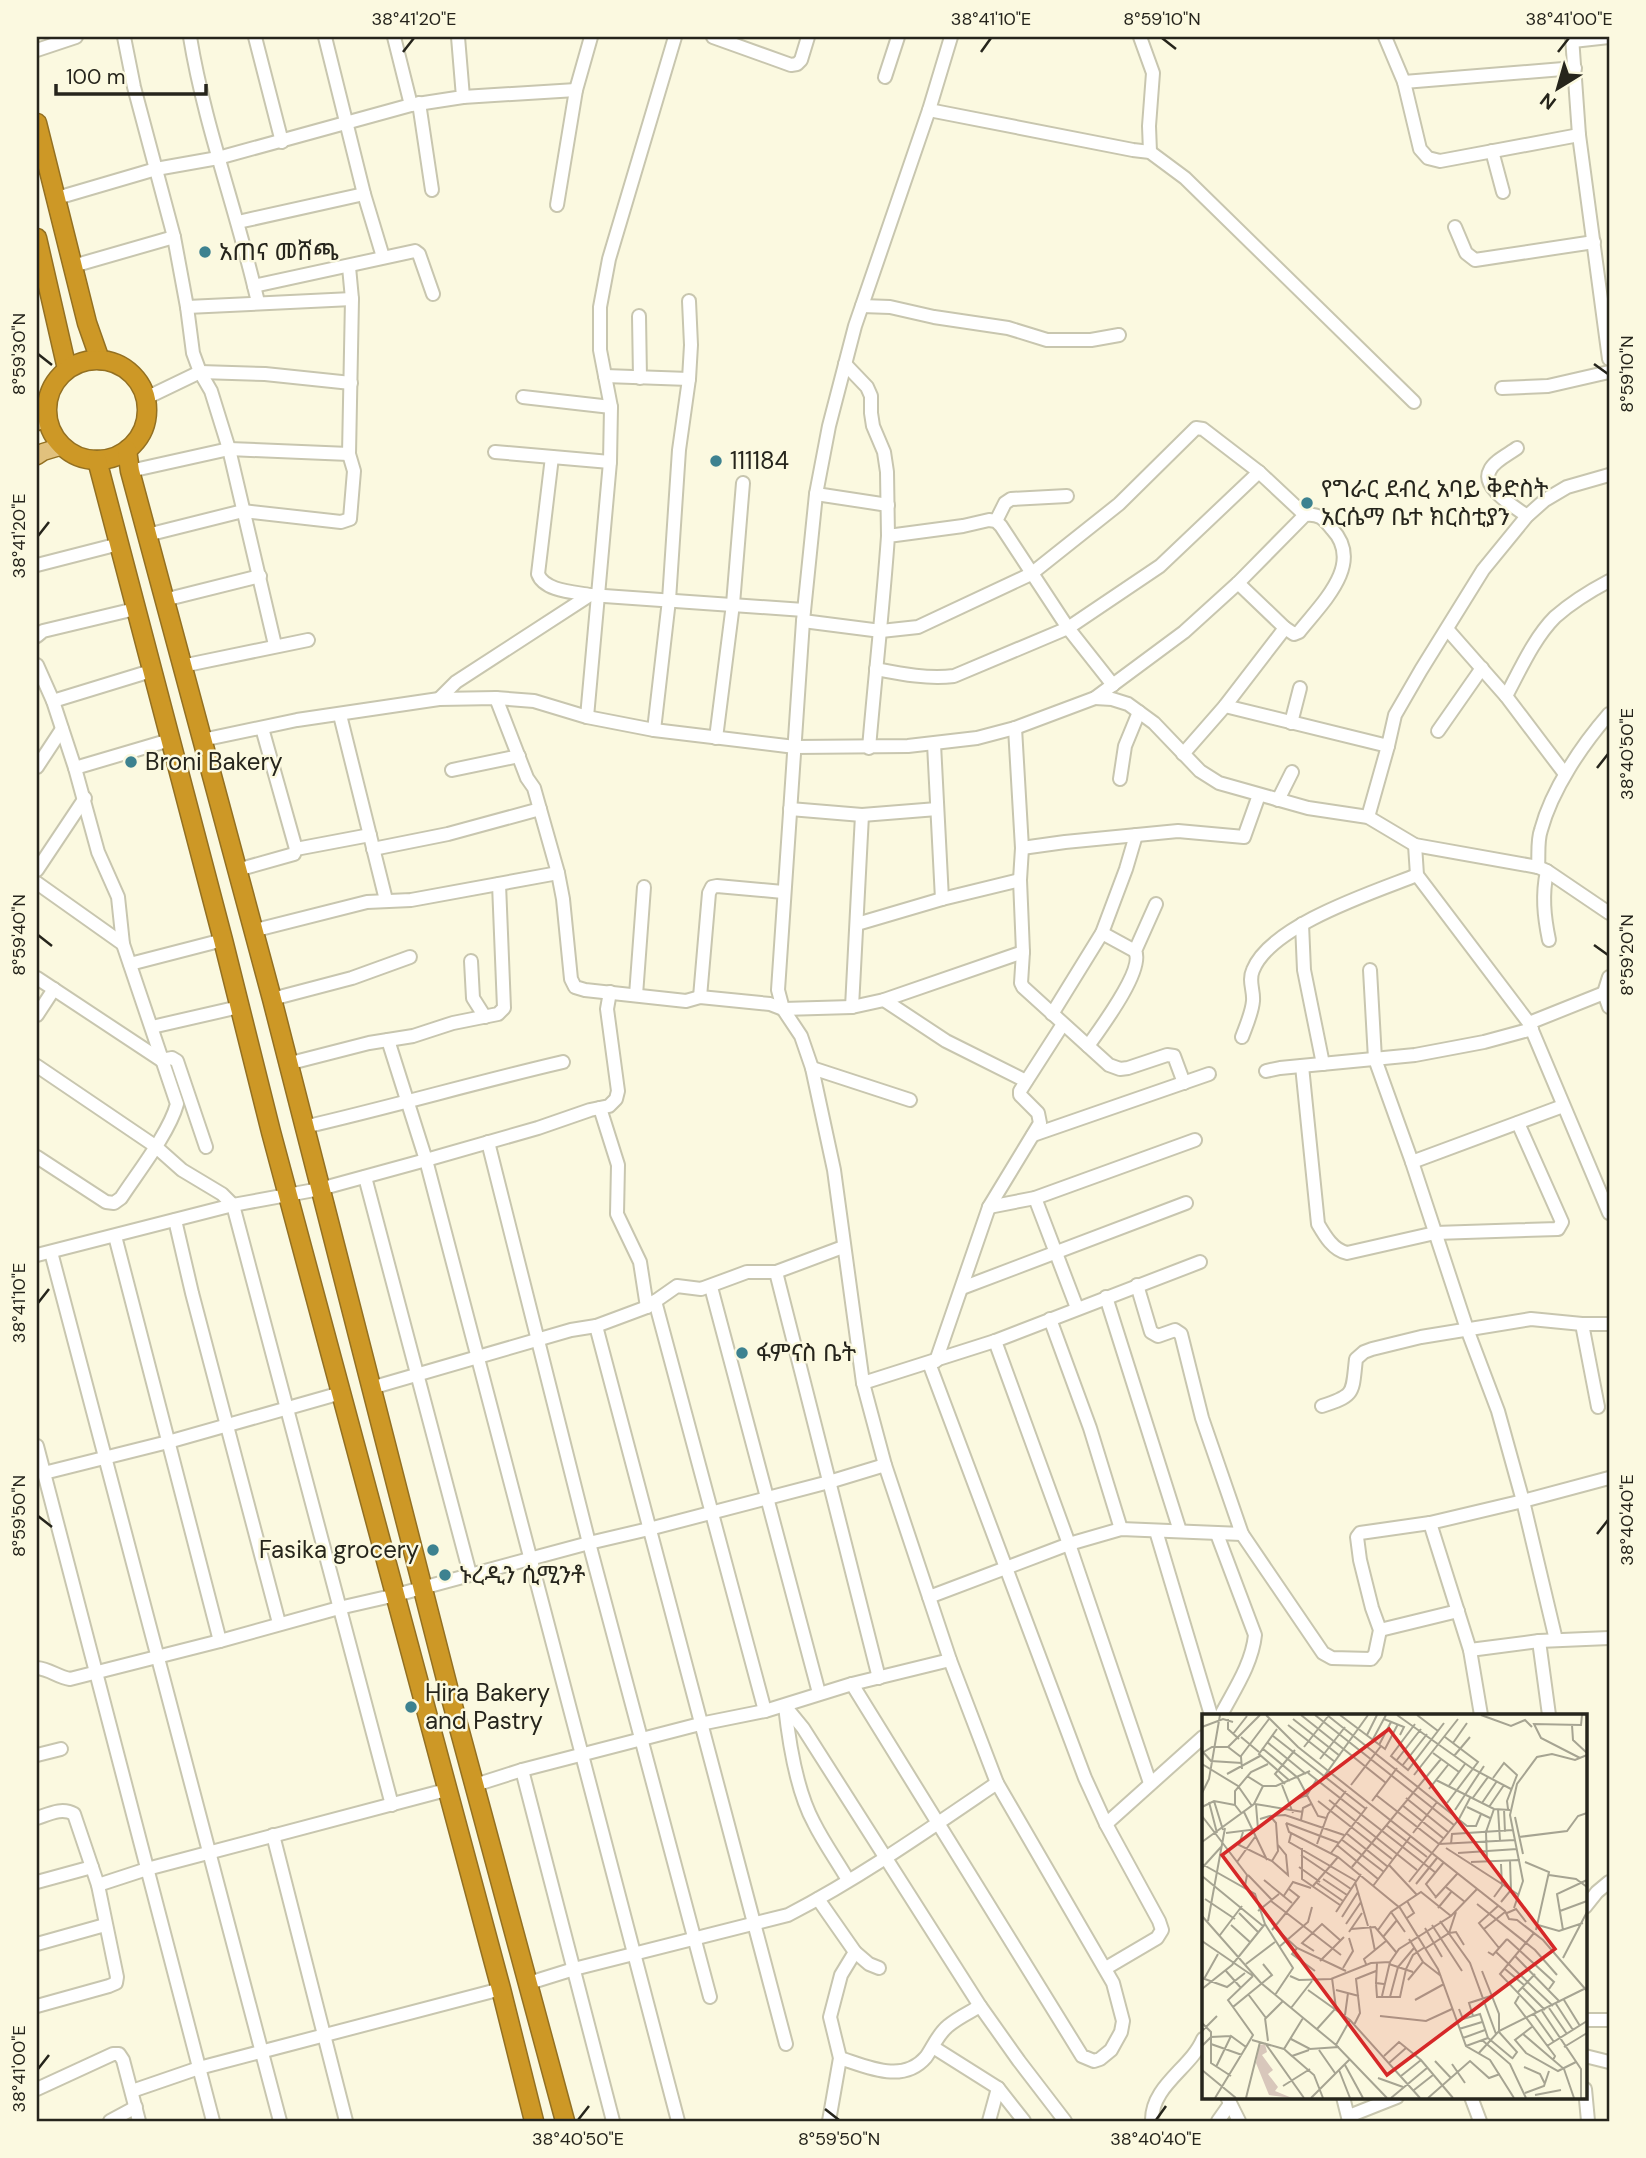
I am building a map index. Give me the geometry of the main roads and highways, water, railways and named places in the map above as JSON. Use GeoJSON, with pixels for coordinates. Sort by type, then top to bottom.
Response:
{"type":"FeatureCollection","features":[{"type":"Feature","properties":{"kind":"highway"},"geometry":{"type":"LineString","coordinates":[[37,123],[87,323],[100,360]]}},
{"type":"Feature","properties":{"kind":"highway"},"geometry":{"type":"LineString","coordinates":[[37,238],[67,369]]}},
{"type":"Feature","properties":{"kind":"highway"},"geometry":{"type":"LineString","coordinates":[[100,360],[115,363],[129,371],[146,398],[147,412],[138,439],[127,450],[113,457],[97,460],[78,456],[63,446],[42,419],[55,382],[67,369],[77,363],[100,360]]}},
{"type":"Feature","properties":{"kind":"highway"},"geometry":{"type":"LineString","coordinates":[[127,450],[130,471],[272,999],[371,1388],[565,2121]]}},
{"type":"Feature","properties":{"kind":"highway"},"geometry":{"type":"LineString","coordinates":[[97,460],[271,1132],[534,2121]]}},
{"type":"Feature","properties":{"kind":"main road"},"geometry":{"type":"LineString","coordinates":[[37,456],[63,446]]}},
{"type":"Feature","properties":{"kind":"place","name":"አጠና መሸጫ"},"geometry":{"type":"Point","coordinates":[205,252]}},
{"type":"Feature","properties":{"kind":"place","name":"111184"},"geometry":{"type":"Point","coordinates":[716,461]}},
{"type":"Feature","properties":{"kind":"place","name":"የግራር ደብረ አባይ ቅድስት አርሴማ ቤተ ክርስቲያን"},"geometry":{"type":"Point","coordinates":[1307,503]}},
{"type":"Feature","properties":{"kind":"place","name":"Broni Bakery"},"geometry":{"type":"Point","coordinates":[131,762]}},
{"type":"Feature","properties":{"kind":"place","name":"ፋምናስ ቤት"},"geometry":{"type":"Point","coordinates":[742,1353]}},
{"type":"Feature","properties":{"kind":"place","name":"Fasika grocery"},"geometry":{"type":"Point","coordinates":[433,1550]}},
{"type":"Feature","properties":{"kind":"place","name":"ኑረዲን ሲሚንቶ"},"geometry":{"type":"Point","coordinates":[445,1575]}},
{"type":"Feature","properties":{"kind":"place","name":"Hira Bakery and Pastry"},"geometry":{"type":"Point","coordinates":[411,1707]}}]}
